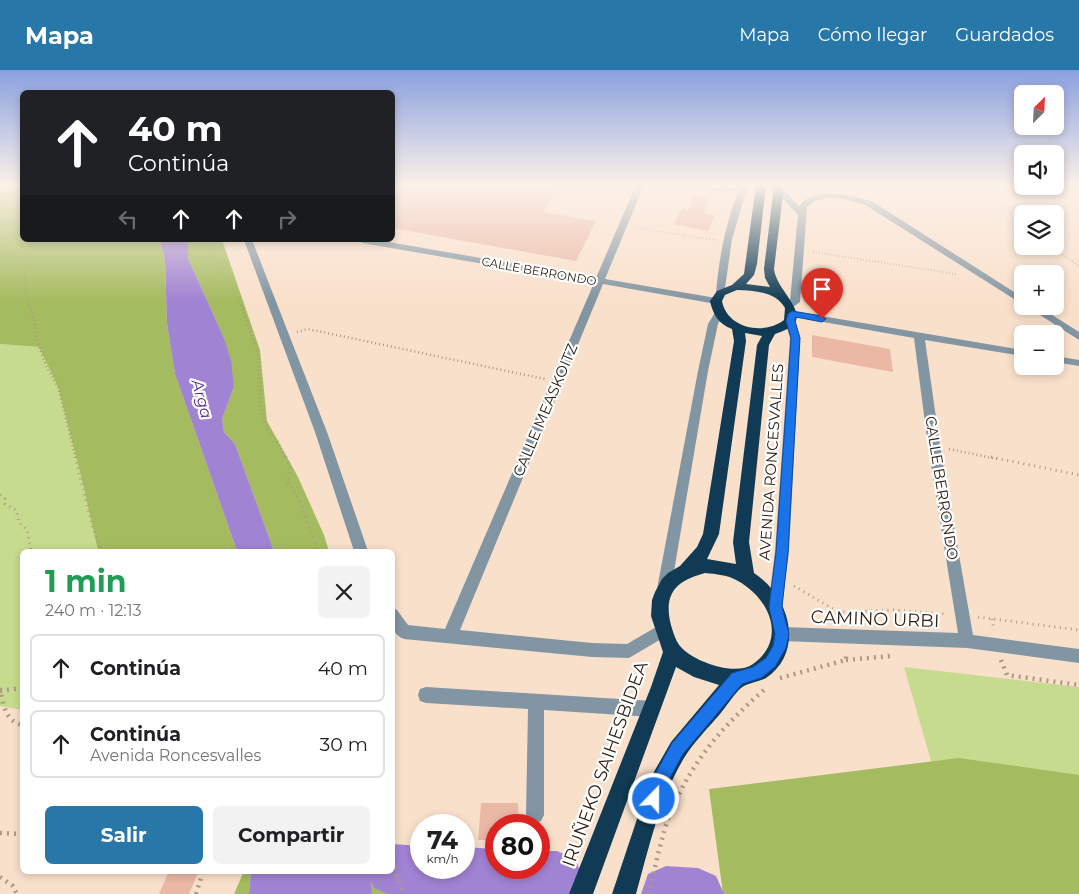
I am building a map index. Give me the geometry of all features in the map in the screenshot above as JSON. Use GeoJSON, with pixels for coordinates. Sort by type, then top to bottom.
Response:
{"type":"FeatureCollection","features":[{"type":"Feature","properties":{"kind":"highway"},"geometry":{"type":"LineString","coordinates":[[757,223],[749,275],[719,303],[726,321],[738,327],[770,332],[777,331],[791,314],[770,278],[774,223]]}},
{"type":"Feature","properties":{"kind":"highway"},"geometry":{"type":"LineString","coordinates":[[736,287],[759,288],[780,296]]}},
{"type":"Feature","properties":{"kind":"highway"},"geometry":{"type":"LineString","coordinates":[[686,570],[705,566],[726,568],[746,576],[763,590],[775,607],[782,634],[779,648],[770,662],[756,673],[737,678],[717,676],[697,669],[672,651],[659,617],[663,592],[673,579],[686,570],[703,552],[711,534],[740,341],[738,327]]}},
{"type":"Feature","properties":{"kind":"highway"},"geometry":{"type":"LineString","coordinates":[[746,576],[741,542],[763,345],[770,332]]}},
{"type":"Feature","properties":{"kind":"highway","name":"IRUÑEKO SAIHESBIDEA"},"geometry":{"type":"LineString","coordinates":[[582,894],[672,651]]}},
{"type":"Feature","properties":{"kind":"highway"},"geometry":{"type":"LineString","coordinates":[[624,894],[658,784],[678,749],[737,678]]}},
{"type":"Feature","properties":{"kind":"street"},"geometry":{"type":"LineString","coordinates":[[663,592],[702,371],[712,324],[719,303],[722,271],[733,223]]}},
{"type":"Feature","properties":{"kind":"street","name":"AVENIDA RONCESVALLES"},"geometry":{"type":"LineString","coordinates":[[775,607],[782,552],[795,338],[791,314],[795,302],[802,223]]}},
{"type":"Feature","properties":{"kind":"street"},"geometry":{"type":"LineString","coordinates":[[900,223],[1014,296]]}},
{"type":"Feature","properties":{"kind":"street","name":"CALLE MEASKOITZ"},"geometry":{"type":"LineString","coordinates":[[450,635],[622,226]]}},
{"type":"Feature","properties":{"kind":"street"},"geometry":{"type":"LineString","coordinates":[[249,242],[321,432],[360,549]]}},
{"type":"Feature","properties":{"kind":"street","name":"CALLE BERRONDO"},"geometry":{"type":"LineString","coordinates":[[373,242],[719,303]]}},
{"type":"Feature","properties":{"kind":"street"},"geometry":{"type":"LineString","coordinates":[[791,314],[1014,352]]}},
{"type":"Feature","properties":{"kind":"street"},"geometry":{"type":"LineString","coordinates":[[1045,315],[1079,337]]}},
{"type":"Feature","properties":{"kind":"street","name":"CALLE BERRONDO"},"geometry":{"type":"LineString","coordinates":[[919,335],[934,446],[967,641]]}},
{"type":"Feature","properties":{"kind":"street"},"geometry":{"type":"LineString","coordinates":[[1064,360],[1079,363]]}},
{"type":"Feature","properties":{"kind":"street"},"geometry":{"type":"LineString","coordinates":[[395,619],[404,632],[592,650],[629,651],[663,630]]}},
{"type":"Feature","properties":{"kind":"street","name":"CAMINO URBI"},"geometry":{"type":"LineString","coordinates":[[782,634],[967,641],[1079,656]]}},
{"type":"Feature","properties":{"kind":"street"},"geometry":{"type":"LineString","coordinates":[[426,695],[652,709]]}},
{"type":"Feature","properties":{"kind":"street"},"geometry":{"type":"LineString","coordinates":[[535,814],[536,702]]}},
{"type":"Feature","properties":{"kind":"path"},"geometry":{"type":"LineString","coordinates":[[622,226],[729,243]]}},
{"type":"Feature","properties":{"kind":"path"},"geometry":{"type":"LineString","coordinates":[[33,242],[26,262],[26,298],[35,321],[36,340],[47,368],[58,387],[92,525],[101,549]]}},
{"type":"Feature","properties":{"kind":"path"},"geometry":{"type":"LineString","coordinates":[[205,242],[238,298],[258,353],[261,410],[267,429],[278,442],[291,468],[287,482],[298,497],[317,549]]}},
{"type":"Feature","properties":{"kind":"path"},"geometry":{"type":"LineString","coordinates":[[800,250],[956,274]]}},
{"type":"Feature","properties":{"kind":"path"},"geometry":{"type":"LineString","coordinates":[[1063,255],[1079,266]]}},
{"type":"Feature","properties":{"kind":"path"},"geometry":{"type":"LineString","coordinates":[[284,335],[308,329],[557,381]]}},
{"type":"Feature","properties":{"kind":"path"},"geometry":{"type":"LineString","coordinates":[[934,446],[1079,475]]}},
{"type":"Feature","properties":{"kind":"path"},"geometry":{"type":"LineString","coordinates":[[0,495],[4,499],[5,504],[16,510],[19,522],[26,530],[31,549]]}},
{"type":"Feature","properties":{"kind":"path"},"geometry":{"type":"LineString","coordinates":[[794,580],[794,588],[838,612],[844,636],[846,660]]}},
{"type":"Feature","properties":{"kind":"path"},"geometry":{"type":"LineString","coordinates":[[777,680],[846,660],[895,656]]}},
{"type":"Feature","properties":{"kind":"path"},"geometry":{"type":"LineString","coordinates":[[990,658],[1000,659],[1007,676],[1079,685]]}},
{"type":"Feature","properties":{"kind":"path"},"geometry":{"type":"LineString","coordinates":[[648,894],[672,810],[702,753],[733,716],[769,686]]}},
{"type":"Feature","properties":{"kind":"path"},"geometry":{"type":"LineString","coordinates":[[20,688],[0,690],[1,701],[7,716],[20,725]]}},
{"type":"Feature","properties":{"kind":"path"},"geometry":{"type":"LineString","coordinates":[[0,833],[20,834]]}},
{"type":"Feature","properties":{"kind":"path"},"geometry":{"type":"LineString","coordinates":[[395,869],[404,894]]}},
{"type":"Feature","properties":{"kind":"path"},"geometry":{"type":"LineString","coordinates":[[196,894],[202,874]]}},
{"type":"Feature","properties":{"kind":"path"},"geometry":{"type":"LineString","coordinates":[[0,877],[12,885],[17,894]]}},
{"type":"Feature","properties":{"kind":"green space"},"geometry":{"type":"Polygon","coordinates":[[[0,223],[20,223],[20,242],[160,242],[165,261],[167,324],[175,374],[236,549],[98,549],[58,387],[39,347],[0,344],[0,223]]]}},
{"type":"Feature","properties":{"kind":"green space"},"geometry":{"type":"Polygon","coordinates":[[[188,242],[223,242],[260,350],[267,421],[298,477],[328,549],[273,549],[235,444],[224,432],[222,419],[234,387],[224,338],[188,258],[188,242]]]}},
{"type":"Feature","properties":{"kind":"green space"},"geometry":{"type":"Polygon","coordinates":[[[0,344],[39,347],[58,387],[98,549],[20,549],[20,710],[0,706],[0,344]]]}},
{"type":"Feature","properties":{"kind":"green space"},"geometry":{"type":"Polygon","coordinates":[[[904,667],[1079,687],[1079,779],[931,761],[904,667]]]}},
{"type":"Feature","properties":{"kind":"green space"},"geometry":{"type":"Polygon","coordinates":[[[959,758],[1079,775],[1079,894],[723,894],[709,789],[959,758]]]}},
{"type":"Feature","properties":{"kind":"green space"},"geometry":{"type":"Polygon","coordinates":[[[395,856],[406,894],[372,894],[371,874],[395,874],[395,856]]]}},
{"type":"Feature","properties":{"kind":"green space"},"geometry":{"type":"Polygon","coordinates":[[[243,874],[251,874],[249,894],[234,894],[243,874]]]}},
{"type":"Feature","properties":{"kind":"green space"},"geometry":{"type":"Polygon","coordinates":[[[403,876],[410,876],[410,879],[462,879],[560,884],[557,894],[411,894],[403,876]]]}},
{"type":"Feature","properties":{"kind":"water","name":"Arga"},"geometry":{"type":"Polygon","coordinates":[[[160,242],[188,242],[188,258],[224,338],[231,361],[234,387],[222,419],[224,432],[235,444],[273,549],[236,549],[175,374],[167,324],[165,261],[160,242]]]}},
{"type":"Feature","properties":{"kind":"water"},"geometry":{"type":"Polygon","coordinates":[[[251,874],[371,874],[372,894],[249,894],[251,874]]]}},
{"type":"Feature","properties":{"kind":"building"},"geometry":{"type":"Polygon","coordinates":[[[395,223],[595,223],[576,261],[395,229],[395,223]]]}},
{"type":"Feature","properties":{"kind":"building"},"geometry":{"type":"Polygon","coordinates":[[[674,223],[712,223],[708,231],[674,223]]]}},
{"type":"Feature","properties":{"kind":"building"},"geometry":{"type":"Polygon","coordinates":[[[812,335],[890,349],[893,372],[812,357],[812,335]]]}},
{"type":"Feature","properties":{"kind":"building"},"geometry":{"type":"Polygon","coordinates":[[[481,803],[518,803],[518,814],[485,814],[485,840],[478,840],[481,803]]]}},
{"type":"Feature","properties":{"kind":"building"},"geometry":{"type":"Polygon","coordinates":[[[168,874],[198,874],[189,894],[159,894],[168,874]]]}},
{"type":"Feature","properties":{"kind":"waterway"},"geometry":{"type":"LineString","coordinates":[[395,870],[557,877]]}},
{"type":"Feature","properties":{"kind":"waterway"},"geometry":{"type":"LineString","coordinates":[[666,892],[698,894]]}},
{"type":"Feature","properties":{"kind":"route"},"geometry":{"type":"LineString","coordinates":[[654,799],[658,784],[678,749],[737,678],[756,673],[770,662],[779,648],[782,634],[775,607],[782,552],[795,338],[790,321],[792,314],[822,319]]}}]}
